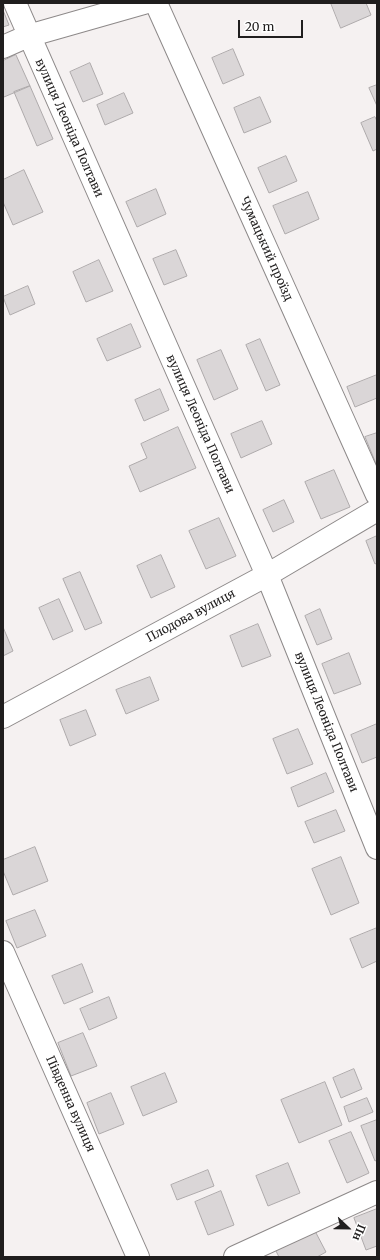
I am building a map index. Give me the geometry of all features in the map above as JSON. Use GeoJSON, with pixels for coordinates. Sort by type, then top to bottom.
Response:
{"type":"FeatureCollection","features":[{"type":"Feature","properties":{"kind":"street","name":"вулиця Леоніда Полтави"},"geometry":{"type":"LineString","coordinates":[[15,3],[28,36],[267,575],[377,848]]}},
{"type":"Feature","properties":{"kind":"street"},"geometry":{"type":"LineString","coordinates":[[3,47],[28,36],[144,3]]}},
{"type":"Feature","properties":{"kind":"street","name":"Чумацький проїзд"},"geometry":{"type":"LineString","coordinates":[[156,3],[377,495]]}},
{"type":"Feature","properties":{"kind":"street","name":"Плодова вулиця"},"geometry":{"type":"LineString","coordinates":[[3,717],[267,575],[377,510]]}},
{"type":"Feature","properties":{"kind":"street","name":"Південна вулиця"},"geometry":{"type":"LineString","coordinates":[[3,952],[138,1257]]}},
{"type":"Feature","properties":{"kind":"street"},"geometry":{"type":"LineString","coordinates":[[235,1257],[377,1192]]}},
{"type":"Feature","properties":{"kind":"building"},"geometry":{"type":"Polygon","coordinates":[[[331,3],[366,3],[371,15],[341,28],[331,3]]]}},
{"type":"Feature","properties":{"kind":"building"},"geometry":{"type":"Polygon","coordinates":[[[3,10],[9,25],[3,27],[3,10]]]}},
{"type":"Feature","properties":{"kind":"building"},"geometry":{"type":"Polygon","coordinates":[[[233,49],[244,75],[223,84],[212,58],[233,49]]]}},
{"type":"Feature","properties":{"kind":"building"},"geometry":{"type":"Polygon","coordinates":[[[16,55],[30,86],[4,97],[3,61],[16,55]]]}},
{"type":"Feature","properties":{"kind":"building"},"geometry":{"type":"Polygon","coordinates":[[[90,63],[103,94],[83,102],[70,72],[90,63]]]}},
{"type":"Feature","properties":{"kind":"building"},"geometry":{"type":"Polygon","coordinates":[[[377,85],[377,106],[369,88],[377,85]]]}},
{"type":"Feature","properties":{"kind":"building"},"geometry":{"type":"Polygon","coordinates":[[[30,86],[53,139],[37,146],[14,92],[30,86]]]}},
{"type":"Feature","properties":{"kind":"building"},"geometry":{"type":"Polygon","coordinates":[[[124,93],[133,113],[105,125],[97,105],[124,93]]]}},
{"type":"Feature","properties":{"kind":"building"},"geometry":{"type":"Polygon","coordinates":[[[260,97],[271,122],[244,133],[234,108],[260,97]]]}},
{"type":"Feature","properties":{"kind":"building"},"geometry":{"type":"Polygon","coordinates":[[[375,117],[377,121],[377,149],[373,151],[361,123],[375,117]]]}},
{"type":"Feature","properties":{"kind":"building"},"geometry":{"type":"Polygon","coordinates":[[[286,156],[297,181],[269,193],[258,168],[286,156]]]}},
{"type":"Feature","properties":{"kind":"building"},"geometry":{"type":"Polygon","coordinates":[[[24,170],[43,212],[13,225],[3,202],[3,180],[24,170]]]}},
{"type":"Feature","properties":{"kind":"building"},"geometry":{"type":"Polygon","coordinates":[[[156,189],[166,214],[137,227],[126,202],[156,189]]]}},
{"type":"Feature","properties":{"kind":"building"},"geometry":{"type":"Polygon","coordinates":[[[308,192],[319,219],[285,234],[273,206],[308,192]]]}},
{"type":"Feature","properties":{"kind":"building"},"geometry":{"type":"Polygon","coordinates":[[[176,250],[187,276],[164,285],[153,259],[176,250]]]}},
{"type":"Feature","properties":{"kind":"building"},"geometry":{"type":"Polygon","coordinates":[[[99,260],[113,291],[86,302],[73,272],[99,260]]]}},
{"type":"Feature","properties":{"kind":"building"},"geometry":{"type":"Polygon","coordinates":[[[28,286],[35,304],[10,315],[3,297],[28,286]]]}},
{"type":"Feature","properties":{"kind":"building"},"geometry":{"type":"Polygon","coordinates":[[[131,324],[141,347],[107,361],[97,339],[131,324]]]}},
{"type":"Feature","properties":{"kind":"building"},"geometry":{"type":"Polygon","coordinates":[[[260,339],[280,385],[266,391],[246,345],[260,339]]]}},
{"type":"Feature","properties":{"kind":"building"},"geometry":{"type":"Polygon","coordinates":[[[221,350],[238,389],[214,400],[197,360],[221,350]]]}},
{"type":"Feature","properties":{"kind":"building"},"geometry":{"type":"Polygon","coordinates":[[[377,375],[377,398],[355,407],[347,387],[377,375]]]}},
{"type":"Feature","properties":{"kind":"building"},"geometry":{"type":"Polygon","coordinates":[[[160,389],[169,410],[144,421],[135,400],[160,389]]]}},
{"type":"Feature","properties":{"kind":"building"},"geometry":{"type":"Polygon","coordinates":[[[262,421],[272,444],[241,458],[231,434],[262,421]]]}},
{"type":"Feature","properties":{"kind":"building"},"geometry":{"type":"Polygon","coordinates":[[[178,427],[196,468],[140,492],[129,466],[147,458],[141,444],[178,427]]]}},
{"type":"Feature","properties":{"kind":"building"},"geometry":{"type":"Polygon","coordinates":[[[377,433],[377,466],[365,437],[377,433]]]}},
{"type":"Feature","properties":{"kind":"building"},"geometry":{"type":"Polygon","coordinates":[[[334,470],[350,507],[321,519],[305,482],[334,470]]]}},
{"type":"Feature","properties":{"kind":"building"},"geometry":{"type":"Polygon","coordinates":[[[284,500],[294,522],[273,532],[263,510],[284,500]]]}},
{"type":"Feature","properties":{"kind":"building"},"geometry":{"type":"Polygon","coordinates":[[[219,518],[236,556],[206,569],[189,531],[219,518]]]}},
{"type":"Feature","properties":{"kind":"building"},"geometry":{"type":"Polygon","coordinates":[[[377,536],[377,563],[375,564],[366,541],[377,536]]]}},
{"type":"Feature","properties":{"kind":"building"},"geometry":{"type":"Polygon","coordinates":[[[161,555],[175,587],[151,598],[137,566],[161,555]]]}},
{"type":"Feature","properties":{"kind":"building"},"geometry":{"type":"Polygon","coordinates":[[[80,572],[102,623],[85,630],[63,579],[80,572]]]}},
{"type":"Feature","properties":{"kind":"building"},"geometry":{"type":"Polygon","coordinates":[[[59,599],[73,631],[53,640],[39,608],[59,599]]]}},
{"type":"Feature","properties":{"kind":"building"},"geometry":{"type":"Polygon","coordinates":[[[320,609],[332,639],[317,645],[305,616],[320,609]]]}},
{"type":"Feature","properties":{"kind":"building"},"geometry":{"type":"Polygon","coordinates":[[[258,624],[271,656],[242,667],[230,636],[258,624]]]}},
{"type":"Feature","properties":{"kind":"building"},"geometry":{"type":"Polygon","coordinates":[[[3,627],[13,651],[3,656],[3,627]]]}},
{"type":"Feature","properties":{"kind":"building"},"geometry":{"type":"Polygon","coordinates":[[[349,653],[361,684],[334,694],[322,664],[349,653]]]}},
{"type":"Feature","properties":{"kind":"building"},"geometry":{"type":"Polygon","coordinates":[[[150,677],[159,700],[126,714],[116,690],[150,677]]]}},
{"type":"Feature","properties":{"kind":"building"},"geometry":{"type":"Polygon","coordinates":[[[86,710],[96,735],[70,746],[60,720],[86,710]]]}},
{"type":"Feature","properties":{"kind":"building"},"geometry":{"type":"Polygon","coordinates":[[[377,724],[377,757],[362,763],[351,735],[377,724]]]}},
{"type":"Feature","properties":{"kind":"building"},"geometry":{"type":"Polygon","coordinates":[[[298,729],[313,764],[287,774],[273,739],[298,729]]]}},
{"type":"Feature","properties":{"kind":"building"},"geometry":{"type":"Polygon","coordinates":[[[326,773],[334,792],[298,807],[291,788],[326,773]]]}},
{"type":"Feature","properties":{"kind":"building"},"geometry":{"type":"Polygon","coordinates":[[[336,810],[345,831],[314,843],[305,822],[336,810]]]}},
{"type":"Feature","properties":{"kind":"building"},"geometry":{"type":"Polygon","coordinates":[[[35,847],[48,881],[13,895],[3,871],[3,860],[35,847]]]}},
{"type":"Feature","properties":{"kind":"building"},"geometry":{"type":"Polygon","coordinates":[[[341,857],[359,903],[331,915],[312,869],[341,857]]]}},
{"type":"Feature","properties":{"kind":"building"},"geometry":{"type":"Polygon","coordinates":[[[35,910],[46,936],[17,948],[6,921],[35,910]]]}},
{"type":"Feature","properties":{"kind":"building"},"geometry":{"type":"Polygon","coordinates":[[[377,928],[377,961],[362,968],[350,939],[377,928]]]}},
{"type":"Feature","properties":{"kind":"building"},"geometry":{"type":"Polygon","coordinates":[[[82,964],[93,992],[64,1004],[52,976],[82,964]]]}},
{"type":"Feature","properties":{"kind":"building"},"geometry":{"type":"Polygon","coordinates":[[[109,997],[117,1018],[89,1030],[80,1009],[109,997]]]}},
{"type":"Feature","properties":{"kind":"building"},"geometry":{"type":"Polygon","coordinates":[[[83,1033],[97,1066],[71,1076],[58,1043],[83,1033]]]}},
{"type":"Feature","properties":{"kind":"building"},"geometry":{"type":"Polygon","coordinates":[[[354,1069],[362,1089],[341,1098],[333,1078],[354,1069]]]}},
{"type":"Feature","properties":{"kind":"building"},"geometry":{"type":"Polygon","coordinates":[[[165,1073],[177,1102],[143,1116],[131,1087],[165,1073]]]}},
{"type":"Feature","properties":{"kind":"building"},"geometry":{"type":"Polygon","coordinates":[[[325,1082],[342,1125],[299,1143],[281,1100],[325,1082]]]}},
{"type":"Feature","properties":{"kind":"building"},"geometry":{"type":"Polygon","coordinates":[[[111,1093],[124,1124],[99,1134],[87,1103],[111,1093]]]}},
{"type":"Feature","properties":{"kind":"building"},"geometry":{"type":"Polygon","coordinates":[[[367,1098],[373,1112],[349,1122],[344,1107],[367,1098]]]}},
{"type":"Feature","properties":{"kind":"building"},"geometry":{"type":"Polygon","coordinates":[[[377,1120],[377,1160],[375,1161],[361,1126],[377,1120]]]}},
{"type":"Feature","properties":{"kind":"building"},"geometry":{"type":"Polygon","coordinates":[[[351,1132],[369,1173],[347,1183],[329,1141],[351,1132]]]}},
{"type":"Feature","properties":{"kind":"building"},"geometry":{"type":"Polygon","coordinates":[[[288,1163],[300,1193],[268,1206],[256,1176],[288,1163]]]}},
{"type":"Feature","properties":{"kind":"building"},"geometry":{"type":"Polygon","coordinates":[[[208,1170],[214,1186],[177,1200],[171,1185],[208,1170]]]}},
{"type":"Feature","properties":{"kind":"building"},"geometry":{"type":"Polygon","coordinates":[[[221,1191],[234,1225],[208,1235],[195,1202],[221,1191]]]}},
{"type":"Feature","properties":{"kind":"building"},"geometry":{"type":"Polygon","coordinates":[[[377,1209],[377,1246],[366,1250],[354,1218],[377,1209]]]}},
{"type":"Feature","properties":{"kind":"building"},"geometry":{"type":"Polygon","coordinates":[[[315,1231],[326,1252],[317,1257],[279,1257],[276,1251],[315,1231]]]}}]}
